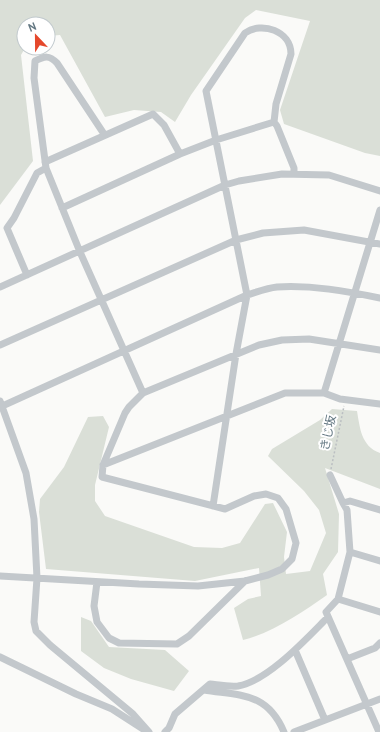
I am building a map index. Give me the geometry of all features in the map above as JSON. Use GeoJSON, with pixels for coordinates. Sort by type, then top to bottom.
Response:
{"type":"FeatureCollection","features":[{"type":"Feature","properties":{"kind":"street"},"geometry":{"type":"LineString","coordinates":[[213,506],[236,354],[247,295],[206,91],[245,33],[252,29],[277,30],[291,45],[291,54],[276,104],[274,122],[294,168],[294,174]]}},
{"type":"Feature","properties":{"kind":"street"},"geometry":{"type":"LineString","coordinates":[[104,134],[58,63],[51,57],[45,56],[35,61],[34,78],[45,165],[80,252],[143,393]]}},
{"type":"Feature","properties":{"kind":"street"},"geometry":{"type":"LineString","coordinates":[[27,275],[7,228],[14,218],[37,173],[45,165],[104,134],[153,114],[164,126],[180,154]]}},
{"type":"Feature","properties":{"kind":"street"},"geometry":{"type":"LineString","coordinates":[[62,208],[180,154],[216,140],[274,122]]}},
{"type":"Feature","properties":{"kind":"street"},"geometry":{"type":"LineString","coordinates":[[0,287],[225,185],[294,174],[329,175],[380,191]]}},
{"type":"Feature","properties":{"kind":"street"},"geometry":{"type":"LineString","coordinates":[[324,393],[380,210]]}},
{"type":"Feature","properties":{"kind":"street"},"geometry":{"type":"LineString","coordinates":[[0,345],[236,240],[263,233],[304,230],[380,244]]}},
{"type":"Feature","properties":{"kind":"street"},"geometry":{"type":"LineString","coordinates":[[0,657],[76,694],[112,709],[149,732],[133,714],[50,646],[36,631],[34,616],[37,578],[34,519],[26,473],[1,404],[247,295],[276,287],[302,287],[355,293],[380,298]]}},
{"type":"Feature","properties":{"kind":"street"},"geometry":{"type":"LineString","coordinates":[[0,576],[198,586],[245,581],[268,575],[282,569],[292,559],[296,543],[286,509],[278,498],[266,494],[254,496],[225,508],[213,506],[102,477],[103,465],[129,407],[143,393],[236,354],[259,345],[282,340],[309,339],[380,350]]}},
{"type":"Feature","properties":{"kind":"street"},"geometry":{"type":"LineString","coordinates":[[103,465],[285,393],[324,393],[340,399],[380,404]]}},
{"type":"Feature","properties":{"kind":"street"},"geometry":{"type":"LineString","coordinates":[[330,475],[347,510],[350,552],[338,599],[326,612],[379,732]]}},
{"type":"Feature","properties":{"kind":"street"},"geometry":{"type":"LineString","coordinates":[[343,503],[350,501],[380,510]]}},
{"type":"Feature","properties":{"kind":"street"},"geometry":{"type":"LineString","coordinates":[[350,552],[380,561]]}},
{"type":"Feature","properties":{"kind":"street"},"geometry":{"type":"LineString","coordinates":[[97,582],[94,606],[96,622],[109,638],[120,643],[177,644],[189,636],[245,581]]}},
{"type":"Feature","properties":{"kind":"street"},"geometry":{"type":"LineString","coordinates":[[338,599],[380,612]]}},
{"type":"Feature","properties":{"kind":"street"},"geometry":{"type":"LineString","coordinates":[[165,732],[169,728],[175,714],[210,684],[236,686],[254,681],[295,650],[328,617]]}},
{"type":"Feature","properties":{"kind":"street"},"geometry":{"type":"LineString","coordinates":[[347,659],[375,648],[380,643]]}},
{"type":"Feature","properties":{"kind":"street"},"geometry":{"type":"LineString","coordinates":[[295,650],[325,720]]}},
{"type":"Feature","properties":{"kind":"street"},"geometry":{"type":"LineString","coordinates":[[204,690],[260,701],[272,710],[278,718],[284,732]]}},
{"type":"Feature","properties":{"kind":"street"},"geometry":{"type":"LineString","coordinates":[[294,732],[380,699]]}},
{"type":"Feature","properties":{"kind":"path","name":"きじ坂"},"geometry":{"type":"LineString","coordinates":[[330,475],[344,406],[338,404],[340,399]]}},
{"type":"Feature","properties":{"kind":"shaded area"},"geometry":{"type":"Polygon","coordinates":[[[0,0],[380,0],[380,156],[365,153],[284,124],[280,110],[310,21],[256,10],[245,18],[191,95],[175,122],[161,112],[134,110],[105,117],[60,35],[56,35],[56,16],[16,16],[16,56],[21,56],[33,161],[0,205],[0,0]]]}},
{"type":"Feature","properties":{"kind":"shaded area"},"geometry":{"type":"Polygon","coordinates":[[[332,409],[357,411],[362,436],[369,446],[380,453],[380,489],[325,468],[339,514],[338,552],[323,574],[327,595],[287,621],[266,632],[243,640],[234,608],[248,599],[261,596],[259,568],[195,581],[46,569],[39,512],[40,499],[64,467],[88,417],[103,416],[109,427],[95,485],[95,501],[105,516],[194,547],[222,548],[240,543],[265,504],[273,503],[287,532],[284,557],[286,574],[310,571],[326,533],[319,510],[304,491],[268,456],[272,449],[320,420],[332,409]]]}},
{"type":"Feature","properties":{"kind":"shaded area"},"geometry":{"type":"Polygon","coordinates":[[[81,617],[91,621],[109,647],[165,650],[189,671],[174,691],[131,679],[104,668],[81,651],[81,617]]]}}]}
